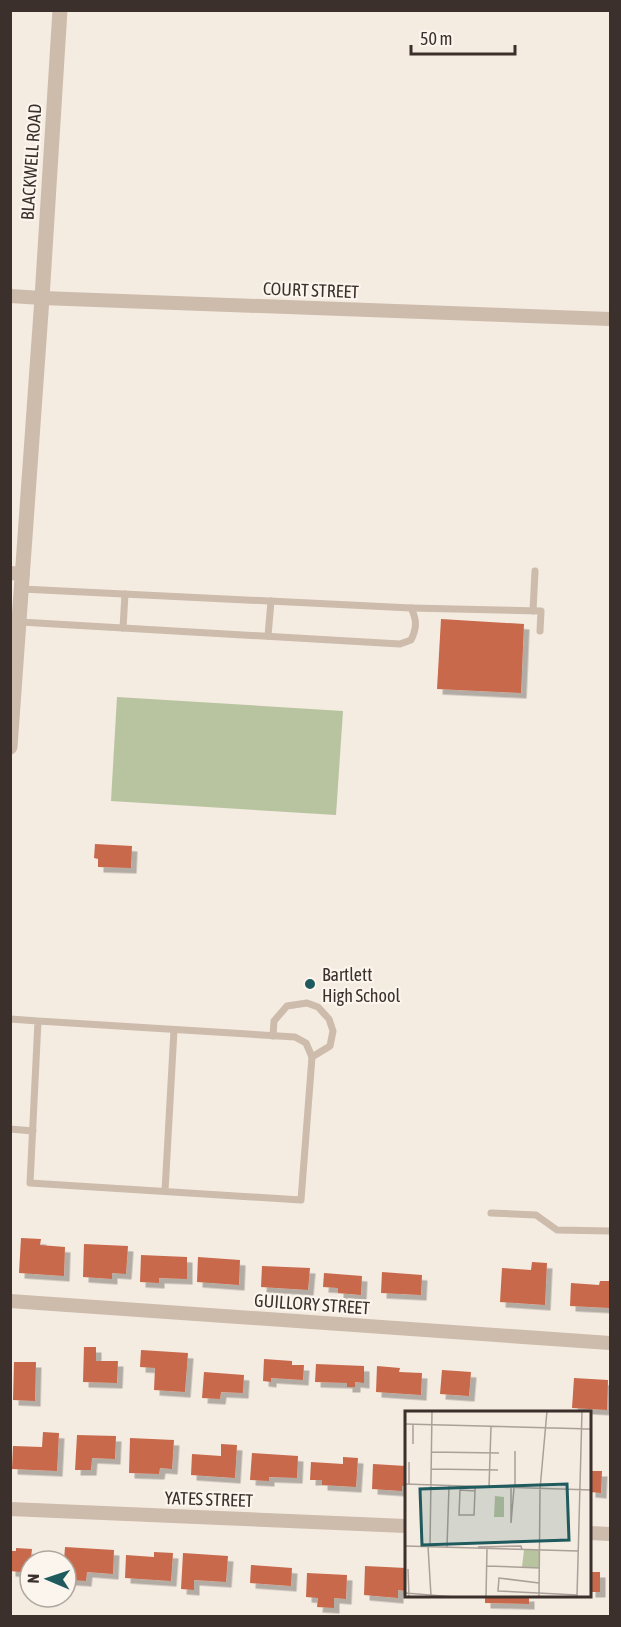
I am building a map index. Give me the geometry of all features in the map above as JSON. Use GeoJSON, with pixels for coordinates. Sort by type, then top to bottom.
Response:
{"type":"FeatureCollection","features":[{"type":"Feature","properties":{"kind":"street","name":"BLACKWELL ROAD"},"geometry":{"type":"LineString","coordinates":[[10,747],[20,622],[19,579],[42,298],[60,10]]}},
{"type":"Feature","properties":{"kind":"street","name":"COURT STREET"},"geometry":{"type":"LineString","coordinates":[[10,296],[610,319]]}},
{"type":"Feature","properties":{"kind":"street","name":"GUILLORY STREET"},"geometry":{"type":"LineString","coordinates":[[10,1300],[610,1343]]}},
{"type":"Feature","properties":{"kind":"street","name":"YATES STREET"},"geometry":{"type":"LineString","coordinates":[[10,1509],[405,1526]]}},
{"type":"Feature","properties":{"kind":"street"},"geometry":{"type":"LineString","coordinates":[[591,1533],[610,1534]]}},
{"type":"Feature","properties":{"kind":"lane"},"geometry":{"type":"LineString","coordinates":[[533,611],[535,571]]}},
{"type":"Feature","properties":{"kind":"lane"},"geometry":{"type":"LineString","coordinates":[[19,579],[125,594],[411,608],[540,611],[540,632]]}},
{"type":"Feature","properties":{"kind":"lane"},"geometry":{"type":"LineString","coordinates":[[123,628],[125,594]]}},
{"type":"Feature","properties":{"kind":"lane"},"geometry":{"type":"LineString","coordinates":[[268,636],[271,601]]}},
{"type":"Feature","properties":{"kind":"lane"},"geometry":{"type":"LineString","coordinates":[[20,622],[400,644],[411,640],[416,630],[416,618],[411,608]]}},
{"type":"Feature","properties":{"kind":"lane"},"geometry":{"type":"LineString","coordinates":[[273,1036],[274,1021],[287,1006],[307,1003],[318,1007],[329,1019],[333,1031],[330,1046],[312,1057]]}},
{"type":"Feature","properties":{"kind":"lane"},"geometry":{"type":"LineString","coordinates":[[10,1019],[295,1037],[306,1043],[312,1057],[301,1200],[30,1183],[38,1021]]}},
{"type":"Feature","properties":{"kind":"lane"},"geometry":{"type":"LineString","coordinates":[[165,1191],[174,1030]]}},
{"type":"Feature","properties":{"kind":"lane"},"geometry":{"type":"LineString","coordinates":[[10,1130],[33,1131]]}},
{"type":"Feature","properties":{"kind":"lane"},"geometry":{"type":"LineString","coordinates":[[490,1213],[536,1215],[557,1230],[610,1231]]}},
{"type":"Feature","properties":{"kind":"green space"},"geometry":{"type":"Polygon","coordinates":[[[117,697],[343,711],[336,815],[111,801],[117,697]]]}},
{"type":"Feature","properties":{"kind":"building"},"geometry":{"type":"Polygon","coordinates":[[[441,619],[524,624],[521,693],[437,689],[441,619]]]}},
{"type":"Feature","properties":{"kind":"building"},"geometry":{"type":"Polygon","coordinates":[[[95,844],[132,846],[131,868],[98,867],[98,859],[94,858],[95,844]]]}},
{"type":"Feature","properties":{"kind":"building"},"geometry":{"type":"Polygon","coordinates":[[[21,1238],[41,1239],[40,1245],[65,1247],[64,1276],[19,1273],[21,1238]]]}},
{"type":"Feature","properties":{"kind":"building"},"geometry":{"type":"Polygon","coordinates":[[[84,1244],[128,1246],[126,1274],[112,1273],[112,1279],[83,1277],[84,1244]]]}},
{"type":"Feature","properties":{"kind":"building"},"geometry":{"type":"Polygon","coordinates":[[[141,1255],[187,1257],[187,1279],[159,1278],[159,1283],[140,1282],[141,1255]]]}},
{"type":"Feature","properties":{"kind":"building"},"geometry":{"type":"Polygon","coordinates":[[[198,1257],[240,1260],[239,1285],[197,1282],[198,1257]]]}},
{"type":"Feature","properties":{"kind":"building"},"geometry":{"type":"Polygon","coordinates":[[[532,1262],[547,1263],[545,1305],[500,1302],[502,1268],[531,1270],[532,1262]]]}},
{"type":"Feature","properties":{"kind":"building"},"geometry":{"type":"Polygon","coordinates":[[[262,1266],[310,1268],[308,1290],[261,1287],[262,1266]]]}},
{"type":"Feature","properties":{"kind":"building"},"geometry":{"type":"Polygon","coordinates":[[[382,1272],[422,1275],[421,1295],[381,1293],[382,1272]]]}},
{"type":"Feature","properties":{"kind":"building"},"geometry":{"type":"Polygon","coordinates":[[[324,1273],[362,1276],[361,1295],[338,1293],[338,1288],[323,1287],[324,1273]]]}},
{"type":"Feature","properties":{"kind":"building"},"geometry":{"type":"Polygon","coordinates":[[[600,1281],[610,1281],[610,1308],[570,1306],[571,1283],[599,1285],[600,1281]]]}},
{"type":"Feature","properties":{"kind":"building"},"geometry":{"type":"Polygon","coordinates":[[[84,1347],[96,1347],[96,1361],[118,1361],[117,1383],[83,1382],[84,1347]]]}},
{"type":"Feature","properties":{"kind":"building"},"geometry":{"type":"Polygon","coordinates":[[[141,1350],[188,1353],[185,1392],[154,1390],[155,1368],[140,1367],[141,1350]]]}},
{"type":"Feature","properties":{"kind":"building"},"geometry":{"type":"Polygon","coordinates":[[[264,1359],[292,1361],[292,1365],[304,1365],[303,1380],[271,1378],[271,1382],[263,1381],[264,1359]]]}},
{"type":"Feature","properties":{"kind":"building"},"geometry":{"type":"Polygon","coordinates":[[[14,1362],[36,1362],[35,1401],[13,1400],[14,1362]]]}},
{"type":"Feature","properties":{"kind":"building"},"geometry":{"type":"Polygon","coordinates":[[[316,1364],[364,1366],[364,1383],[355,1382],[355,1387],[347,1387],[347,1383],[315,1382],[316,1364]]]}},
{"type":"Feature","properties":{"kind":"building"},"geometry":{"type":"Polygon","coordinates":[[[377,1366],[400,1368],[399,1372],[422,1373],[421,1395],[376,1392],[377,1366]]]}},
{"type":"Feature","properties":{"kind":"building"},"geometry":{"type":"Polygon","coordinates":[[[442,1370],[471,1372],[469,1396],[440,1394],[442,1370]]]}},
{"type":"Feature","properties":{"kind":"building"},"geometry":{"type":"Polygon","coordinates":[[[204,1372],[244,1375],[243,1393],[221,1392],[220,1399],[202,1398],[204,1372]]]}},
{"type":"Feature","properties":{"kind":"building"},"geometry":{"type":"Polygon","coordinates":[[[574,1378],[608,1380],[607,1410],[572,1408],[574,1378]]]}},
{"type":"Feature","properties":{"kind":"building"},"geometry":{"type":"Polygon","coordinates":[[[43,1432],[59,1433],[57,1471],[12,1469],[13,1446],[42,1447],[43,1432]]]}},
{"type":"Feature","properties":{"kind":"building"},"geometry":{"type":"Polygon","coordinates":[[[77,1435],[116,1436],[115,1459],[92,1458],[91,1470],[75,1470],[77,1435]]]}},
{"type":"Feature","properties":{"kind":"building"},"geometry":{"type":"Polygon","coordinates":[[[130,1438],[174,1440],[172,1469],[160,1468],[159,1474],[129,1473],[130,1438]]]}},
{"type":"Feature","properties":{"kind":"building"},"geometry":{"type":"Polygon","coordinates":[[[221,1444],[237,1445],[235,1478],[191,1475],[192,1454],[221,1456],[221,1444]]]}},
{"type":"Feature","properties":{"kind":"building"},"geometry":{"type":"Polygon","coordinates":[[[252,1453],[298,1456],[297,1478],[269,1477],[269,1481],[250,1480],[252,1453]]]}},
{"type":"Feature","properties":{"kind":"building"},"geometry":{"type":"Polygon","coordinates":[[[343,1457],[358,1458],[356,1487],[322,1485],[322,1480],[310,1480],[311,1462],[343,1464],[343,1457]]]}},
{"type":"Feature","properties":{"kind":"building"},"geometry":{"type":"Polygon","coordinates":[[[373,1464],[405,1466],[405,1486],[402,1486],[402,1491],[372,1489],[373,1464]]]}},
{"type":"Feature","properties":{"kind":"building"},"geometry":{"type":"Polygon","coordinates":[[[591,1471],[602,1471],[601,1493],[591,1492],[591,1471]]]}},
{"type":"Feature","properties":{"kind":"building"},"geometry":{"type":"Polygon","coordinates":[[[65,1547],[114,1550],[113,1574],[87,1572],[86,1581],[78,1580],[78,1549],[65,1549],[65,1547]]]}},
{"type":"Feature","properties":{"kind":"building"},"geometry":{"type":"Polygon","coordinates":[[[16,1548],[32,1549],[18,1549],[18,1572],[10,1571],[10,1551],[16,1551],[16,1548]]]}},
{"type":"Feature","properties":{"kind":"building"},"geometry":{"type":"Polygon","coordinates":[[[154,1552],[173,1553],[171,1581],[125,1578],[126,1555],[154,1557],[154,1552]]]}},
{"type":"Feature","properties":{"kind":"building"},"geometry":{"type":"Polygon","coordinates":[[[183,1553],[228,1556],[226,1582],[194,1580],[194,1590],[181,1589],[183,1553]]]}},
{"type":"Feature","properties":{"kind":"building"},"geometry":{"type":"Polygon","coordinates":[[[251,1565],[292,1568],[291,1586],[250,1583],[251,1565]]]}},
{"type":"Feature","properties":{"kind":"building"},"geometry":{"type":"Polygon","coordinates":[[[365,1566],[405,1568],[405,1591],[398,1590],[398,1598],[364,1595],[365,1566]]]}},
{"type":"Feature","properties":{"kind":"building"},"geometry":{"type":"Polygon","coordinates":[[[591,1572],[600,1572],[600,1592],[591,1592],[591,1572]]]}},
{"type":"Feature","properties":{"kind":"building"},"geometry":{"type":"Polygon","coordinates":[[[307,1573],[347,1575],[346,1599],[334,1598],[334,1608],[317,1607],[318,1598],[306,1597],[307,1573]]]}},
{"type":"Feature","properties":{"kind":"building"},"geometry":{"type":"Polygon","coordinates":[[[485,1597],[529,1597],[529,1604],[485,1603],[485,1597]]]}},
{"type":"Feature","properties":{"kind":"place","name":"Bartlett High School"},"geometry":{"type":"Point","coordinates":[310,984]}}]}
